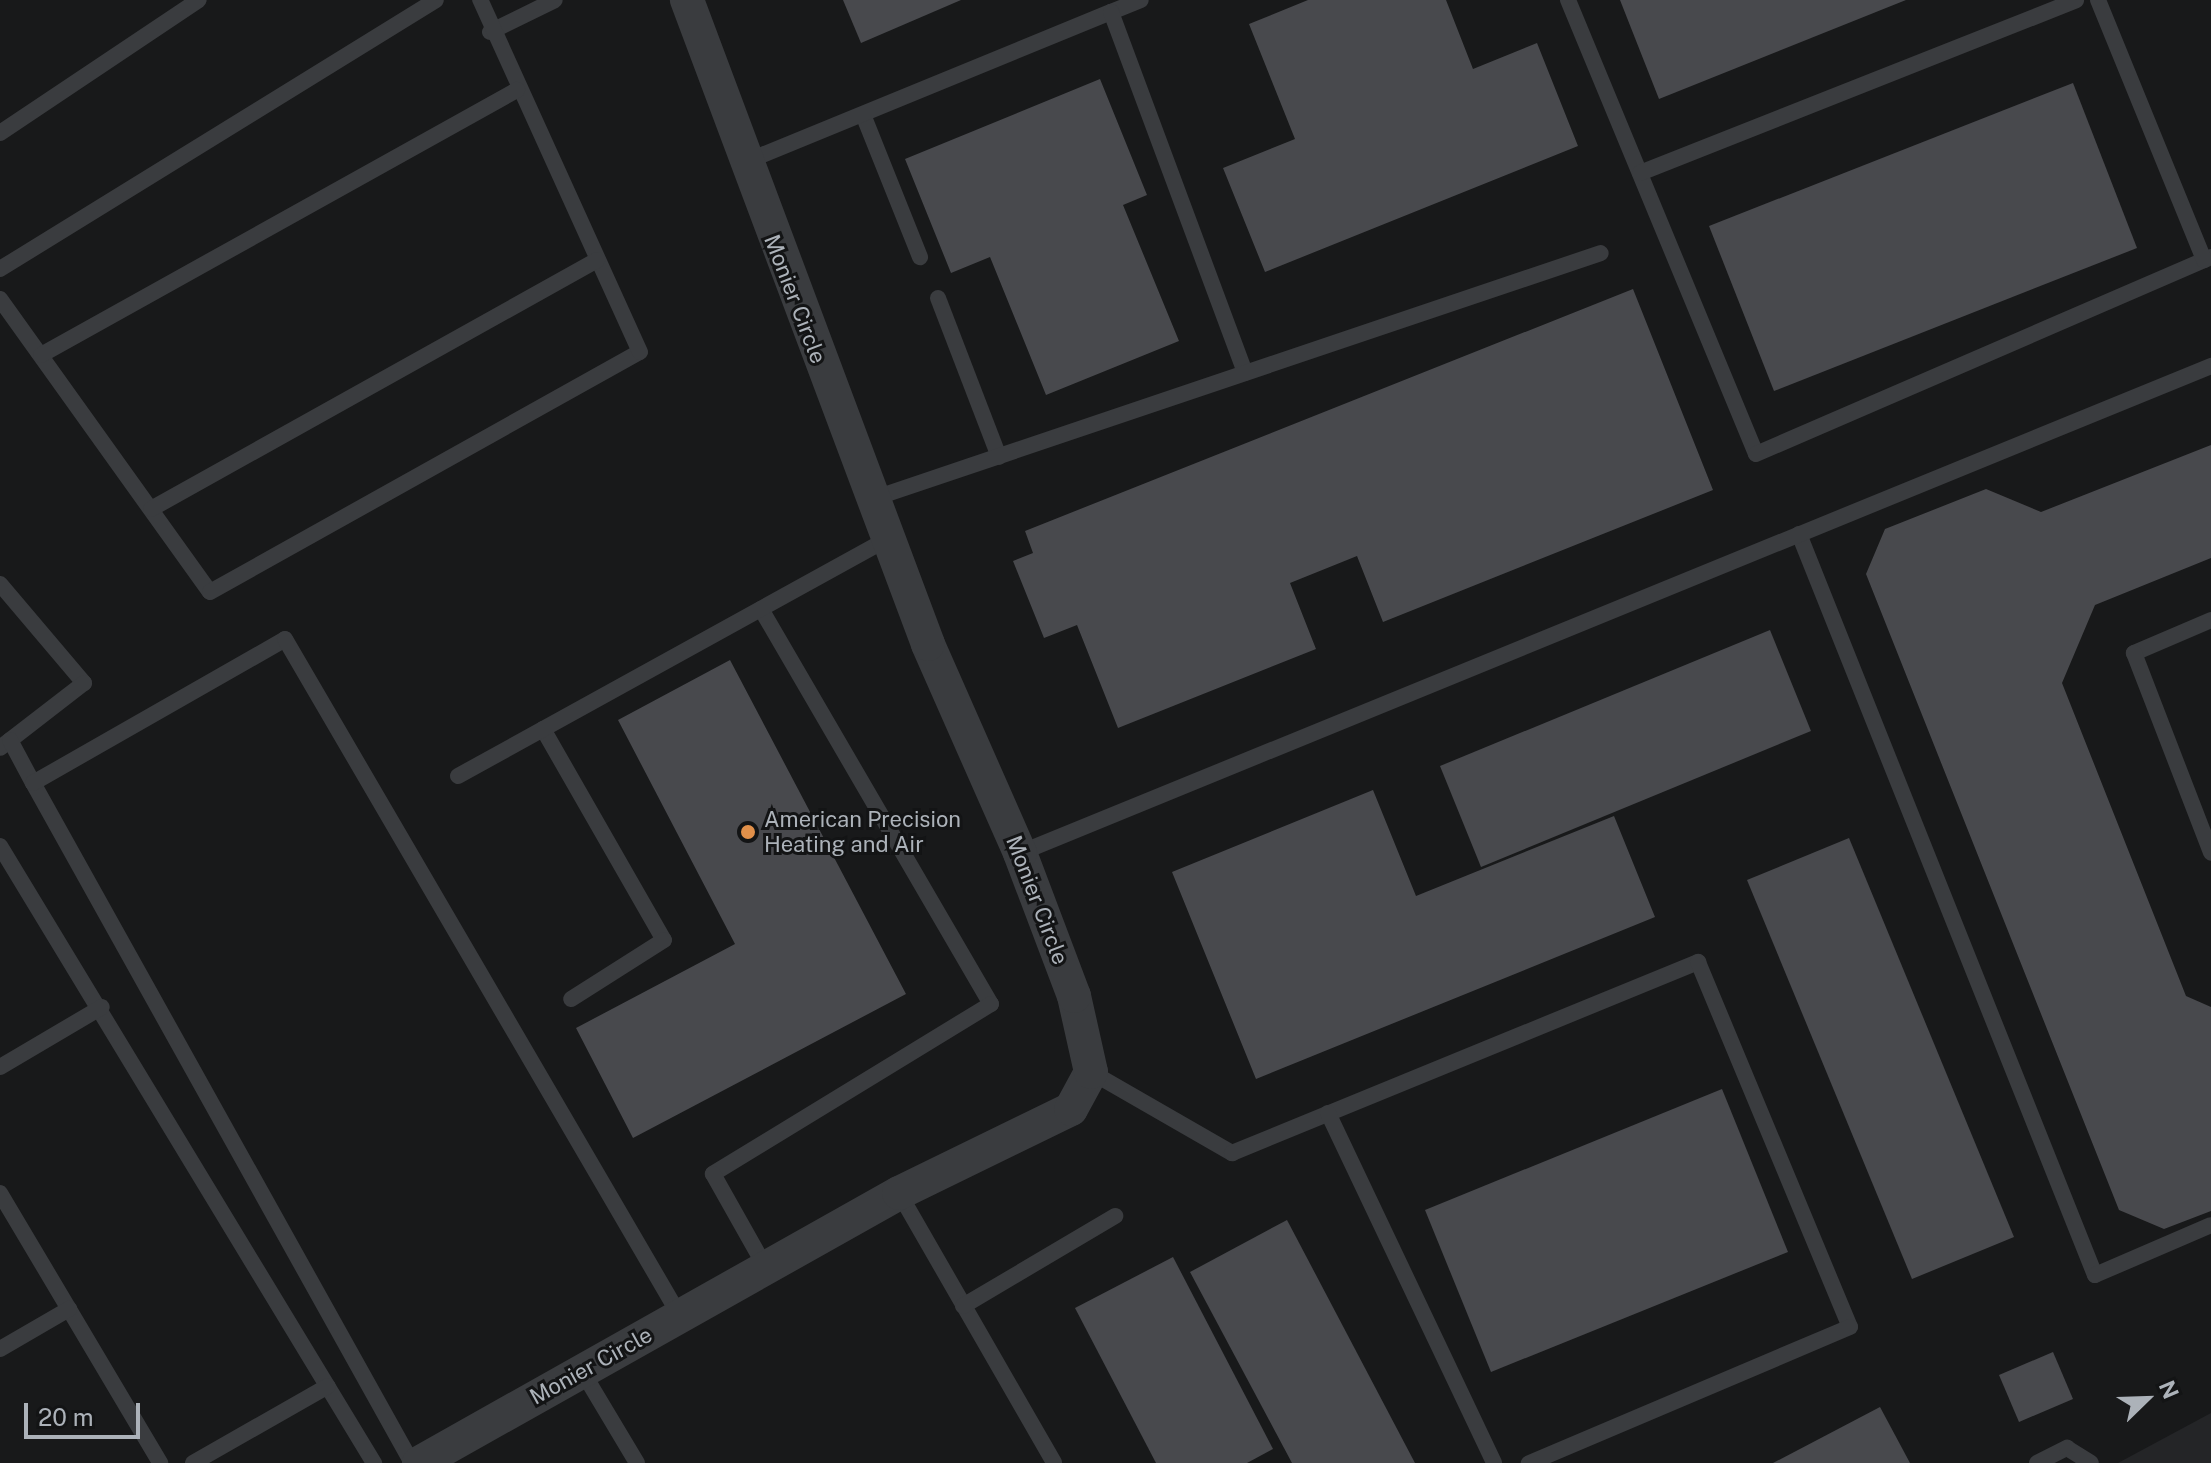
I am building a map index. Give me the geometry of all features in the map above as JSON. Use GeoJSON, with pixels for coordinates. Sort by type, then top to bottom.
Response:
{"type":"FeatureCollection","features":[{"type":"Feature","properties":{"kind":"street","name":"Monier Circle"},"geometry":{"type":"LineString","coordinates":[[419,1463],[899,1193],[1071,1109],[1091,1072],[1074,996],[1020,853],[872,499],[743,162],[687,0]]}},
{"type":"Feature","properties":{"kind":"lane"},"geometry":{"type":"LineString","coordinates":[[0,133],[199,0]]}},
{"type":"Feature","properties":{"kind":"lane"},"geometry":{"type":"LineString","coordinates":[[0,269],[436,0]]}},
{"type":"Feature","properties":{"kind":"lane"},"geometry":{"type":"LineString","coordinates":[[0,299],[210,592],[640,352],[490,32],[480,0]]}},
{"type":"Feature","properties":{"kind":"lane"},"geometry":{"type":"LineString","coordinates":[[490,32],[555,0]]}},
{"type":"Feature","properties":{"kind":"lane"},"geometry":{"type":"LineString","coordinates":[[743,162],[864,117],[1141,0]]}},
{"type":"Feature","properties":{"kind":"lane"},"geometry":{"type":"LineString","coordinates":[[1568,0],[1756,454],[2208,258],[2098,0]]}},
{"type":"Feature","properties":{"kind":"lane"},"geometry":{"type":"LineString","coordinates":[[1640,173],[2076,0]]}},
{"type":"Feature","properties":{"kind":"lane"},"geometry":{"type":"LineString","coordinates":[[1111,12],[1245,373]]}},
{"type":"Feature","properties":{"kind":"lane"},"geometry":{"type":"LineString","coordinates":[[41,355],[517,90]]}},
{"type":"Feature","properties":{"kind":"lane"},"geometry":{"type":"LineString","coordinates":[[864,117],[920,257]]}},
{"type":"Feature","properties":{"kind":"lane"},"geometry":{"type":"LineString","coordinates":[[872,499],[1601,253]]}},
{"type":"Feature","properties":{"kind":"lane"},"geometry":{"type":"LineString","coordinates":[[151,509],[597,260]]}},
{"type":"Feature","properties":{"kind":"lane"},"geometry":{"type":"LineString","coordinates":[[938,298],[999,457]]}},
{"type":"Feature","properties":{"kind":"lane"},"geometry":{"type":"LineString","coordinates":[[1020,853],[2211,366]]}},
{"type":"Feature","properties":{"kind":"lane"},"geometry":{"type":"LineString","coordinates":[[1799,534],[2095,1275],[2211,1225]]}},
{"type":"Feature","properties":{"kind":"lane"},"geometry":{"type":"LineString","coordinates":[[458,776],[888,539]]}},
{"type":"Feature","properties":{"kind":"lane"},"geometry":{"type":"LineString","coordinates":[[0,584],[84,683],[5,744],[33,783],[412,1463]]}},
{"type":"Feature","properties":{"kind":"lane"},"geometry":{"type":"LineString","coordinates":[[761,609],[991,1004],[713,1174],[766,1268]]}},
{"type":"Feature","properties":{"kind":"lane"},"geometry":{"type":"LineString","coordinates":[[2211,620],[2134,653],[2211,853]]}},
{"type":"Feature","properties":{"kind":"lane"},"geometry":{"type":"LineString","coordinates":[[33,783],[285,639],[680,1316]]}},
{"type":"Feature","properties":{"kind":"lane"},"geometry":{"type":"LineString","coordinates":[[543,729],[664,940],[571,999]]}},
{"type":"Feature","properties":{"kind":"lane"},"geometry":{"type":"LineString","coordinates":[[0,846],[102,1007],[374,1463]]}},
{"type":"Feature","properties":{"kind":"lane"},"geometry":{"type":"LineString","coordinates":[[1091,1072],[1232,1153],[1698,962],[1850,1327],[1529,1463]]}},
{"type":"Feature","properties":{"kind":"lane"},"geometry":{"type":"LineString","coordinates":[[0,1067],[102,1007]]}},
{"type":"Feature","properties":{"kind":"lane"},"geometry":{"type":"LineString","coordinates":[[1328,1113],[1494,1463]]}},
{"type":"Feature","properties":{"kind":"lane"},"geometry":{"type":"LineString","coordinates":[[0,1193],[160,1463]]}},
{"type":"Feature","properties":{"kind":"lane"},"geometry":{"type":"LineString","coordinates":[[899,1193],[1054,1463]]}},
{"type":"Feature","properties":{"kind":"lane"},"geometry":{"type":"LineString","coordinates":[[963,1306],[1115,1216]]}},
{"type":"Feature","properties":{"kind":"lane"},"geometry":{"type":"LineString","coordinates":[[0,1349],[69,1309]]}},
{"type":"Feature","properties":{"kind":"lane"},"geometry":{"type":"LineString","coordinates":[[582,1371],[637,1463]]}},
{"type":"Feature","properties":{"kind":"lane"},"geometry":{"type":"LineString","coordinates":[[193,1463],[328,1386]]}},
{"type":"Feature","properties":{"kind":"lane"},"geometry":{"type":"LineString","coordinates":[[2037,1463],[2067,1448],[2091,1463]]}},
{"type":"Feature","properties":{"kind":"shaded area"},"geometry":{"type":"Polygon","coordinates":[[[2211,1413],[2211,1463],[2118,1463],[2211,1413]]]}},
{"type":"Feature","properties":{"kind":"building"},"geometry":{"type":"Polygon","coordinates":[[[843,0],[961,0],[861,43],[843,0]]]}},
{"type":"Feature","properties":{"kind":"building"},"geometry":{"type":"Polygon","coordinates":[[[1308,0],[1446,0],[1473,69],[1537,43],[1578,146],[1265,272],[1223,168],[1295,139],[1249,24],[1308,0]]]}},
{"type":"Feature","properties":{"kind":"building"},"geometry":{"type":"Polygon","coordinates":[[[1620,0],[1906,0],[1659,99],[1620,0]]]}},
{"type":"Feature","properties":{"kind":"building"},"geometry":{"type":"Polygon","coordinates":[[[1100,79],[1147,195],[1123,205],[1179,341],[1046,395],[990,257],[951,273],[905,159],[1100,79]]]}},
{"type":"Feature","properties":{"kind":"building"},"geometry":{"type":"Polygon","coordinates":[[[2073,83],[2137,248],[1774,391],[1709,226],[2073,83]]]}},
{"type":"Feature","properties":{"kind":"building"},"geometry":{"type":"Polygon","coordinates":[[[1633,289],[1713,490],[1383,622],[1357,556],[1290,583],[1316,649],[1118,728],[1077,625],[1044,638],[1013,561],[1033,553],[1025,531],[1633,289]]]}},
{"type":"Feature","properties":{"kind":"building"},"geometry":{"type":"Polygon","coordinates":[[[2211,445],[2211,558],[2095,605],[2062,683],[2186,996],[2211,1007],[2211,1211],[2164,1229],[2119,1210],[1866,574],[1885,529],[1986,489],[2041,512],[2211,445]]]}},
{"type":"Feature","properties":{"kind":"building"},"geometry":{"type":"Polygon","coordinates":[[[1770,630],[1811,731],[1481,867],[1440,766],[1770,630]]]}},
{"type":"Feature","properties":{"kind":"building","name":"American Precision Heating and Air"},"geometry":{"type":"Polygon","coordinates":[[[730,660],[906,994],[633,1138],[576,1028],[735,944],[618,720],[730,660]]]}},
{"type":"Feature","properties":{"kind":"building"},"geometry":{"type":"Polygon","coordinates":[[[1373,790],[1416,896],[1614,816],[1655,917],[1256,1079],[1172,872],[1373,790]]]}},
{"type":"Feature","properties":{"kind":"building"},"geometry":{"type":"Polygon","coordinates":[[[1849,838],[2014,1237],[1912,1279],[1747,880],[1849,838]]]}},
{"type":"Feature","properties":{"kind":"building"},"geometry":{"type":"Polygon","coordinates":[[[1722,1089],[1788,1252],[1491,1372],[1425,1210],[1722,1089]]]}},
{"type":"Feature","properties":{"kind":"building"},"geometry":{"type":"Polygon","coordinates":[[[1287,1220],[1415,1463],[1292,1463],[1190,1272],[1287,1220]]]}},
{"type":"Feature","properties":{"kind":"building"},"geometry":{"type":"Polygon","coordinates":[[[1173,1257],[1273,1449],[1247,1463],[1156,1463],[1075,1308],[1173,1257]]]}},
{"type":"Feature","properties":{"kind":"building"},"geometry":{"type":"Polygon","coordinates":[[[2053,1352],[2073,1399],[2019,1422],[1999,1375],[2053,1352]]]}},
{"type":"Feature","properties":{"kind":"building"},"geometry":{"type":"Polygon","coordinates":[[[1880,1407],[1910,1463],[1773,1463],[1880,1407]]]}},
{"type":"Feature","properties":{"kind":"place","name":"American Precision Heating and Air"},"geometry":{"type":"Point","coordinates":[748,832]}}]}
